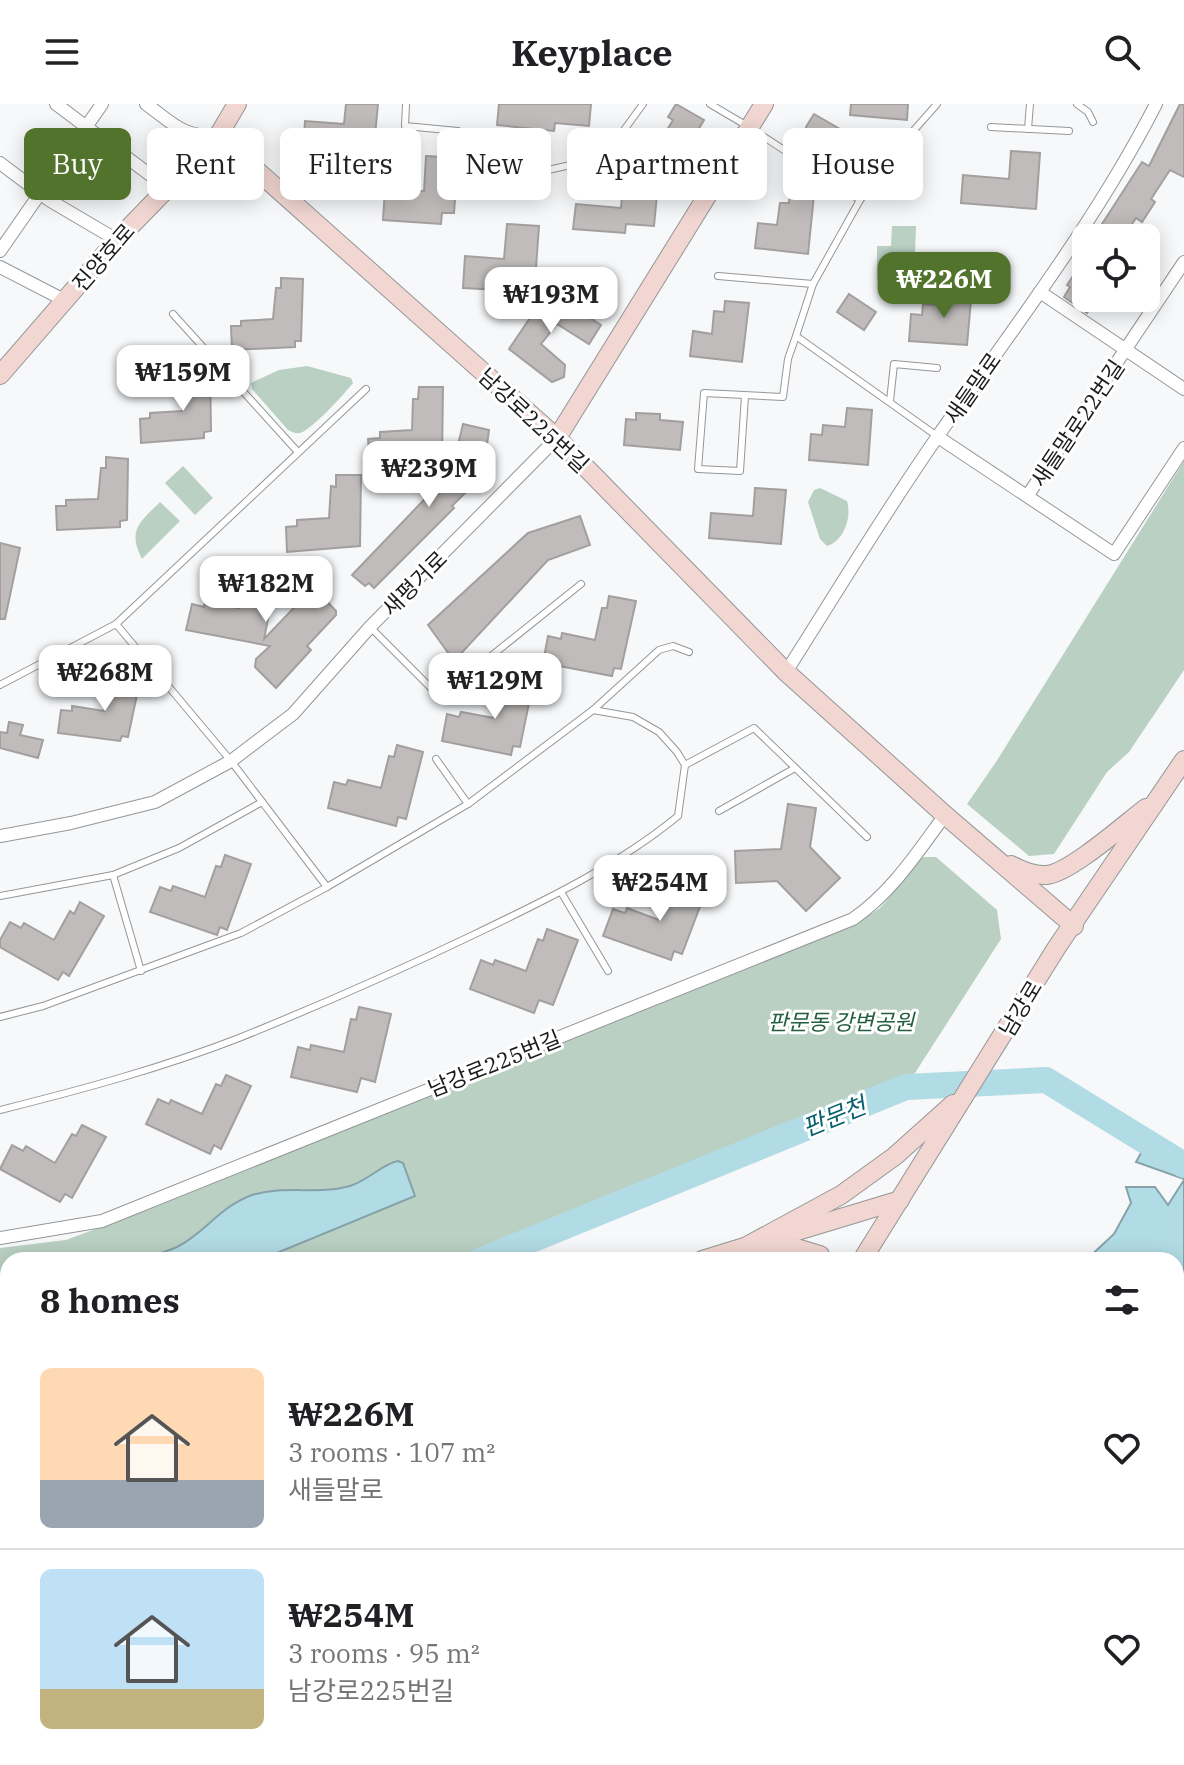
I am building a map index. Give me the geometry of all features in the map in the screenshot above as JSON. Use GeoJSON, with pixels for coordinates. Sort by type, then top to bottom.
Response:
{"type":"FeatureCollection","features":[{"type":"Feature","properties":{"kind":"street"},"geometry":{"type":"LineString","coordinates":[[56,104],[147,173]]}},
{"type":"Feature","properties":{"kind":"street"},"geometry":{"type":"LineString","coordinates":[[86,127],[102,104]]}},
{"type":"Feature","properties":{"kind":"street"},"geometry":{"type":"LineString","coordinates":[[146,104],[179,128]]}},
{"type":"Feature","properties":{"kind":"street","name":"진양호로"},"geometry":{"type":"LineString","coordinates":[[223,128],[237,104]]}},
{"type":"Feature","properties":{"kind":"street","name":"새평거로"},"geometry":{"type":"LineString","coordinates":[[0,836],[71,823],[155,802],[231,761],[293,714],[370,627],[557,438],[764,104]]}},
{"type":"Feature","properties":{"kind":"street","name":"새들말로"},"geometry":{"type":"LineString","coordinates":[[786,672],[938,437],[1040,292],[1131,152],[1156,104]]}},
{"type":"Feature","properties":{"kind":"street"},"geometry":{"type":"LineString","coordinates":[[0,163],[24,181]]}},
{"type":"Feature","properties":{"kind":"street","name":"남강로225번길"},"geometry":{"type":"LineString","coordinates":[[264,177],[557,438],[786,672],[1074,926]]}},
{"type":"Feature","properties":{"kind":"street"},"geometry":{"type":"LineString","coordinates":[[0,251],[35,200]]}},
{"type":"Feature","properties":{"kind":"street"},"geometry":{"type":"LineString","coordinates":[[51,200],[117,240]]}},
{"type":"Feature","properties":{"kind":"street","name":"진양호로"},"geometry":{"type":"LineString","coordinates":[[2,370],[154,200]]}},
{"type":"Feature","properties":{"kind":"street","name":"새들말로22번길"},"geometry":{"type":"LineString","coordinates":[[1028,495],[1184,262]]}},
{"type":"Feature","properties":{"kind":"street"},"geometry":{"type":"LineString","coordinates":[[0,267],[66,301]]}},
{"type":"Feature","properties":{"kind":"street","name":"새들말로22번길"},"geometry":{"type":"LineString","coordinates":[[1040,292],[1184,389]]}},
{"type":"Feature","properties":{"kind":"street"},"geometry":{"type":"LineString","coordinates":[[938,437],[1114,554],[1184,448]]}},
{"type":"Feature","properties":{"kind":"street","name":"남강로"},"geometry":{"type":"LineString","coordinates":[[867,1252],[1057,947],[1184,760]]}},
{"type":"Feature","properties":{"kind":"street"},"geometry":{"type":"LineString","coordinates":[[996,859],[1030,874],[1050,875],[1066,869],[1158,799]]}},
{"type":"Feature","properties":{"kind":"street","name":"남강로225번길"},"geometry":{"type":"LineString","coordinates":[[0,1238],[102,1221],[853,919],[891,887],[945,815]]}},
{"type":"Feature","properties":{"kind":"street"},"geometry":{"type":"LineString","coordinates":[[745,1247],[841,1195],[895,1156],[970,1089]]}},
{"type":"Feature","properties":{"kind":"street"},"geometry":{"type":"LineString","coordinates":[[728,1252],[900,1200]]}},
{"type":"Feature","properties":{"kind":"street"},"geometry":{"type":"LineString","coordinates":[[745,1247],[790,1246],[810,1252]]}},
{"type":"Feature","properties":{"kind":"lane"},"geometry":{"type":"LineString","coordinates":[[406,104],[405,126],[458,131],[486,157],[508,170],[530,174],[584,162],[616,141],[643,104]]}},
{"type":"Feature","properties":{"kind":"lane"},"geometry":{"type":"LineString","coordinates":[[710,104],[783,149]]}},
{"type":"Feature","properties":{"kind":"lane"},"geometry":{"type":"LineString","coordinates":[[916,128],[937,104]]}},
{"type":"Feature","properties":{"kind":"lane"},"geometry":{"type":"LineString","coordinates":[[1028,129],[1030,104]]}},
{"type":"Feature","properties":{"kind":"lane"},"geometry":{"type":"LineString","coordinates":[[1077,104],[1088,112],[1093,122]]}},
{"type":"Feature","properties":{"kind":"lane"},"geometry":{"type":"LineString","coordinates":[[991,127],[1069,131]]}},
{"type":"Feature","properties":{"kind":"lane"},"geometry":{"type":"LineString","coordinates":[[745,396],[740,471],[698,469],[704,393],[783,397],[788,359],[813,284],[827,254],[860,200]]}},
{"type":"Feature","properties":{"kind":"lane"},"geometry":{"type":"LineString","coordinates":[[718,276],[813,284]]}},
{"type":"Feature","properties":{"kind":"lane"},"geometry":{"type":"LineString","coordinates":[[173,314],[297,451]]}},
{"type":"Feature","properties":{"kind":"lane"},"geometry":{"type":"LineString","coordinates":[[796,336],[938,437]]}},
{"type":"Feature","properties":{"kind":"lane"},"geometry":{"type":"LineString","coordinates":[[890,401],[894,364],[937,368]]}},
{"type":"Feature","properties":{"kind":"lane"},"geometry":{"type":"LineString","coordinates":[[0,685],[116,624],[366,389]]}},
{"type":"Feature","properties":{"kind":"lane"},"geometry":{"type":"LineString","coordinates":[[370,627],[440,697],[581,584]]}},
{"type":"Feature","properties":{"kind":"lane"},"geometry":{"type":"LineString","coordinates":[[116,624],[231,761],[327,887]]}},
{"type":"Feature","properties":{"kind":"lane"},"geometry":{"type":"LineString","coordinates":[[0,1017],[43,1006],[241,933],[327,887],[468,804],[593,710],[659,650],[673,646],[689,652]]}},
{"type":"Feature","properties":{"kind":"lane"},"geometry":{"type":"LineString","coordinates":[[0,1110],[84,1089],[236,1039],[398,971],[561,892],[656,834],[678,816],[685,765],[659,732],[633,717],[593,710]]}},
{"type":"Feature","properties":{"kind":"lane"},"geometry":{"type":"LineString","coordinates":[[685,765],[754,728],[867,837]]}},
{"type":"Feature","properties":{"kind":"lane"},"geometry":{"type":"LineString","coordinates":[[436,759],[468,804]]}},
{"type":"Feature","properties":{"kind":"lane"},"geometry":{"type":"LineString","coordinates":[[719,811],[795,768]]}},
{"type":"Feature","properties":{"kind":"lane"},"geometry":{"type":"LineString","coordinates":[[0,896],[113,875],[179,848],[262,802]]}},
{"type":"Feature","properties":{"kind":"lane"},"geometry":{"type":"LineString","coordinates":[[113,875],[141,971]]}},
{"type":"Feature","properties":{"kind":"lane"},"geometry":{"type":"LineString","coordinates":[[561,892],[608,971]]}},
{"type":"Feature","properties":{"kind":"green space"},"geometry":{"type":"Polygon","coordinates":[[[892,226],[916,226],[914,280],[877,279],[877,246],[891,246],[892,226]]]}},
{"type":"Feature","properties":{"kind":"green space"},"geometry":{"type":"Polygon","coordinates":[[[307,366],[351,378],[353,383],[312,425],[295,433],[288,430],[252,389],[251,383],[279,370],[307,366]]]}},
{"type":"Feature","properties":{"kind":"green space"},"geometry":{"type":"Polygon","coordinates":[[[1184,461],[1184,670],[1129,752],[1107,772],[1054,854],[1029,856],[967,804],[1184,461]]]}},
{"type":"Feature","properties":{"kind":"green space"},"geometry":{"type":"Polygon","coordinates":[[[183,466],[213,498],[195,515],[165,483],[183,466]]]}},
{"type":"Feature","properties":{"kind":"green space"},"geometry":{"type":"Polygon","coordinates":[[[820,488],[847,501],[848,507],[842,534],[827,546],[820,539],[808,502],[814,490],[820,488]]]}},
{"type":"Feature","properties":{"kind":"green space"},"geometry":{"type":"Polygon","coordinates":[[[160,502],[180,521],[142,559],[136,533],[142,521],[160,502]]]}},
{"type":"Feature","properties":{"kind":"green space","name":"판문동 강변공원"},"geometry":{"type":"Polygon","coordinates":[[[923,857],[936,857],[997,910],[1001,939],[906,1087],[482,1252],[0,1252],[0,1248],[66,1240],[155,1207],[860,921],[880,908],[923,857]]]}},
{"type":"Feature","properties":{"kind":"water"},"geometry":{"type":"Polygon","coordinates":[[[1146,1144],[1170,1162],[1184,1162],[1184,1179],[1136,1162],[1146,1144]]]}},
{"type":"Feature","properties":{"kind":"water"},"geometry":{"type":"Polygon","coordinates":[[[398,1161],[403,1163],[415,1196],[279,1252],[164,1252],[187,1241],[230,1206],[252,1195],[338,1189],[363,1180],[398,1161]]]}},
{"type":"Feature","properties":{"kind":"water"},"geometry":{"type":"Polygon","coordinates":[[[1184,1180],[1184,1252],[1095,1252],[1114,1234],[1131,1203],[1126,1187],[1155,1187],[1168,1205],[1184,1180]]]}},
{"type":"Feature","properties":{"kind":"building"},"geometry":{"type":"Polygon","coordinates":[[[346,104],[378,104],[376,128],[305,128],[305,121],[344,124],[346,104]]]}},
{"type":"Feature","properties":{"kind":"building"},"geometry":{"type":"Polygon","coordinates":[[[499,104],[591,104],[589,126],[555,123],[554,131],[551,128],[497,125],[499,104]]]}},
{"type":"Feature","properties":{"kind":"building"},"geometry":{"type":"Polygon","coordinates":[[[676,104],[704,120],[699,128],[668,128],[673,120],[668,117],[676,104]]]}},
{"type":"Feature","properties":{"kind":"building"},"geometry":{"type":"Polygon","coordinates":[[[851,104],[908,104],[907,120],[850,115],[851,104]]]}},
{"type":"Feature","properties":{"kind":"building"},"geometry":{"type":"Polygon","coordinates":[[[1180,104],[1184,104],[1184,177],[1170,170],[1151,199],[1155,202],[1142,222],[1136,218],[1132,224],[1102,224],[1142,162],[1149,166],[1180,104]]]}},
{"type":"Feature","properties":{"kind":"building"},"geometry":{"type":"Polygon","coordinates":[[[814,114],[838,128],[806,128],[814,114]]]}},
{"type":"Feature","properties":{"kind":"building"},"geometry":{"type":"Polygon","coordinates":[[[1011,151],[1040,153],[1036,209],[961,203],[963,175],[1009,179],[1011,151]]]}},
{"type":"Feature","properties":{"kind":"building"},"geometry":{"type":"Polygon","coordinates":[[[426,156],[437,157],[437,200],[455,200],[454,213],[442,213],[441,224],[383,220],[384,200],[421,200],[421,191],[424,191],[426,156]]]}},
{"type":"Feature","properties":{"kind":"building"},"geometry":{"type":"Polygon","coordinates":[[[622,200],[656,200],[654,226],[626,224],[625,233],[573,229],[576,204],[621,208],[622,200]]]}},
{"type":"Feature","properties":{"kind":"building"},"geometry":{"type":"Polygon","coordinates":[[[789,200],[813,200],[808,254],[755,248],[758,223],[777,225],[780,203],[789,203],[789,200]]]}},
{"type":"Feature","properties":{"kind":"building"},"geometry":{"type":"Polygon","coordinates":[[[507,224],[539,226],[535,281],[523,280],[522,291],[463,288],[465,256],[504,259],[507,224]]]}},
{"type":"Feature","properties":{"kind":"building"},"geometry":{"type":"Polygon","coordinates":[[[281,278],[303,279],[301,341],[295,341],[295,347],[232,350],[231,326],[241,326],[241,321],[273,319],[276,288],[281,288],[281,278]]]}},
{"type":"Feature","properties":{"kind":"building"},"geometry":{"type":"Polygon","coordinates":[[[1072,278],[1072,303],[1064,297],[1070,287],[1067,285],[1072,278]]]}},
{"type":"Feature","properties":{"kind":"building"},"geometry":{"type":"Polygon","coordinates":[[[947,287],[972,289],[967,345],[909,341],[911,314],[922,315],[923,304],[945,306],[947,287]]]}},
{"type":"Feature","properties":{"kind":"building"},"geometry":{"type":"Polygon","coordinates":[[[548,291],[601,325],[589,344],[557,324],[541,344],[565,365],[564,377],[552,382],[509,349],[548,291]]]}},
{"type":"Feature","properties":{"kind":"building"},"geometry":{"type":"Polygon","coordinates":[[[849,294],[876,312],[864,330],[837,312],[849,294]]]}},
{"type":"Feature","properties":{"kind":"building"},"geometry":{"type":"Polygon","coordinates":[[[725,301],[749,303],[742,362],[690,356],[693,331],[712,334],[714,311],[724,312],[725,301]]]}},
{"type":"Feature","properties":{"kind":"building"},"geometry":{"type":"Polygon","coordinates":[[[188,369],[210,369],[211,431],[204,432],[204,438],[141,443],[140,419],[150,418],[150,413],[182,411],[184,379],[189,379],[188,369]]]}},
{"type":"Feature","properties":{"kind":"building"},"geometry":{"type":"Polygon","coordinates":[[[419,387],[443,387],[442,458],[370,464],[368,439],[380,438],[380,432],[412,430],[413,399],[418,399],[419,387]]]}},
{"type":"Feature","properties":{"kind":"building"},"geometry":{"type":"Polygon","coordinates":[[[847,408],[872,410],[868,465],[809,460],[811,434],[822,435],[823,425],[845,427],[847,408]]]}},
{"type":"Feature","properties":{"kind":"building"},"geometry":{"type":"Polygon","coordinates":[[[636,413],[660,414],[660,420],[683,422],[680,450],[624,445],[626,419],[636,420],[636,413]]]}},
{"type":"Feature","properties":{"kind":"building"},"geometry":{"type":"Polygon","coordinates":[[[463,424],[489,430],[482,480],[478,480],[452,506],[454,508],[374,588],[369,583],[365,586],[352,575],[442,481],[442,490],[447,491],[452,471],[466,457],[455,458],[463,424]]]}},
{"type":"Feature","properties":{"kind":"building"},"geometry":{"type":"Polygon","coordinates":[[[106,457],[128,459],[127,520],[120,521],[120,527],[57,530],[56,506],[66,506],[66,500],[98,499],[101,468],[106,468],[106,457]]]}},
{"type":"Feature","properties":{"kind":"building"},"geometry":{"type":"Polygon","coordinates":[[[336,475],[361,475],[360,546],[287,552],[286,527],[297,526],[297,520],[329,518],[331,486],[336,487],[336,475]]]}},
{"type":"Feature","properties":{"kind":"building"},"geometry":{"type":"Polygon","coordinates":[[[755,488],[786,490],[781,544],[709,538],[711,513],[753,516],[755,488]]]}},
{"type":"Feature","properties":{"kind":"building"},"geometry":{"type":"Polygon","coordinates":[[[580,516],[590,545],[548,560],[454,661],[428,625],[528,533],[580,516]]]}},
{"type":"Feature","properties":{"kind":"building"},"geometry":{"type":"Polygon","coordinates":[[[0,543],[20,548],[5,619],[0,619],[0,543]]]}},
{"type":"Feature","properties":{"kind":"building"},"geometry":{"type":"Polygon","coordinates":[[[252,564],[278,570],[264,639],[311,590],[317,591],[336,611],[336,615],[307,646],[311,650],[276,688],[255,667],[256,659],[270,646],[186,630],[192,604],[204,607],[205,602],[239,608],[245,576],[250,577],[252,564]]]}},
{"type":"Feature","properties":{"kind":"building"},"geometry":{"type":"Polygon","coordinates":[[[609,596],[636,601],[621,669],[614,668],[612,676],[543,663],[548,636],[561,639],[562,633],[595,640],[602,608],[607,608],[609,596]]]}},
{"type":"Feature","properties":{"kind":"building"},"geometry":{"type":"Polygon","coordinates":[[[119,671],[141,676],[128,737],[122,736],[120,741],[58,733],[61,710],[72,711],[72,706],[104,711],[113,680],[117,681],[119,671]]]}},
{"type":"Feature","properties":{"kind":"building"},"geometry":{"type":"Polygon","coordinates":[[[508,674],[534,679],[520,747],[513,746],[511,755],[442,741],[447,714],[459,717],[461,712],[494,718],[501,686],[505,687],[508,674]]]}},
{"type":"Feature","properties":{"kind":"building"},"geometry":{"type":"Polygon","coordinates":[[[9,722],[23,725],[20,735],[43,740],[38,758],[0,748],[0,732],[7,733],[9,722]]]}},
{"type":"Feature","properties":{"kind":"building"},"geometry":{"type":"Polygon","coordinates":[[[397,745],[423,752],[406,819],[398,817],[396,826],[328,808],[334,782],[346,785],[348,780],[381,788],[389,756],[394,757],[397,745]]]}},
{"type":"Feature","properties":{"kind":"building"},"geometry":{"type":"Polygon","coordinates":[[[788,804],[816,808],[810,847],[840,878],[806,911],[777,881],[736,883],[735,851],[781,849],[788,804]]]}},
{"type":"Feature","properties":{"kind":"building"},"geometry":{"type":"Polygon","coordinates":[[[225,855],[251,864],[227,930],[220,927],[217,935],[150,912],[160,887],[171,891],[173,886],[205,897],[216,866],[221,867],[225,855]]]}},
{"type":"Feature","properties":{"kind":"building"},"geometry":{"type":"Polygon","coordinates":[[[679,878],[707,888],[682,954],[674,951],[671,960],[603,936],[613,909],[625,913],[627,908],[659,920],[670,888],[675,890],[679,878]]]}},
{"type":"Feature","properties":{"kind":"building"},"geometry":{"type":"Polygon","coordinates":[[[80,902],[104,916],[69,976],[63,972],[58,980],[0,947],[0,940],[10,922],[21,928],[24,923],[54,940],[70,911],[74,914],[80,902]]]}},
{"type":"Feature","properties":{"kind":"building"},"geometry":{"type":"Polygon","coordinates":[[[547,929],[578,940],[553,1005],[539,1000],[534,1013],[470,989],[481,960],[493,965],[495,960],[526,971],[538,939],[543,941],[547,929]]]}},
{"type":"Feature","properties":{"kind":"building"},"geometry":{"type":"Polygon","coordinates":[[[359,1007],[391,1014],[375,1082],[361,1078],[357,1092],[291,1077],[298,1047],[310,1050],[311,1045],[344,1052],[351,1019],[356,1020],[359,1007]]]}},
{"type":"Feature","properties":{"kind":"building"},"geometry":{"type":"Polygon","coordinates":[[[226,1075],[251,1086],[221,1149],[214,1145],[210,1154],[146,1124],[158,1099],[169,1104],[171,1100],[202,1114],[216,1084],[221,1086],[226,1075]]]}},
{"type":"Feature","properties":{"kind":"building"},"geometry":{"type":"Polygon","coordinates":[[[82,1125],[106,1137],[72,1198],[65,1194],[60,1202],[0,1169],[12,1145],[23,1151],[26,1146],[55,1163],[72,1134],[76,1136],[82,1125]]]}},
{"type":"Feature","properties":{"kind":"waterway","name":"판문천"},"geometry":{"type":"LineString","coordinates":[[502,1252],[906,1087],[1046,1080],[1184,1165]]}}]}
